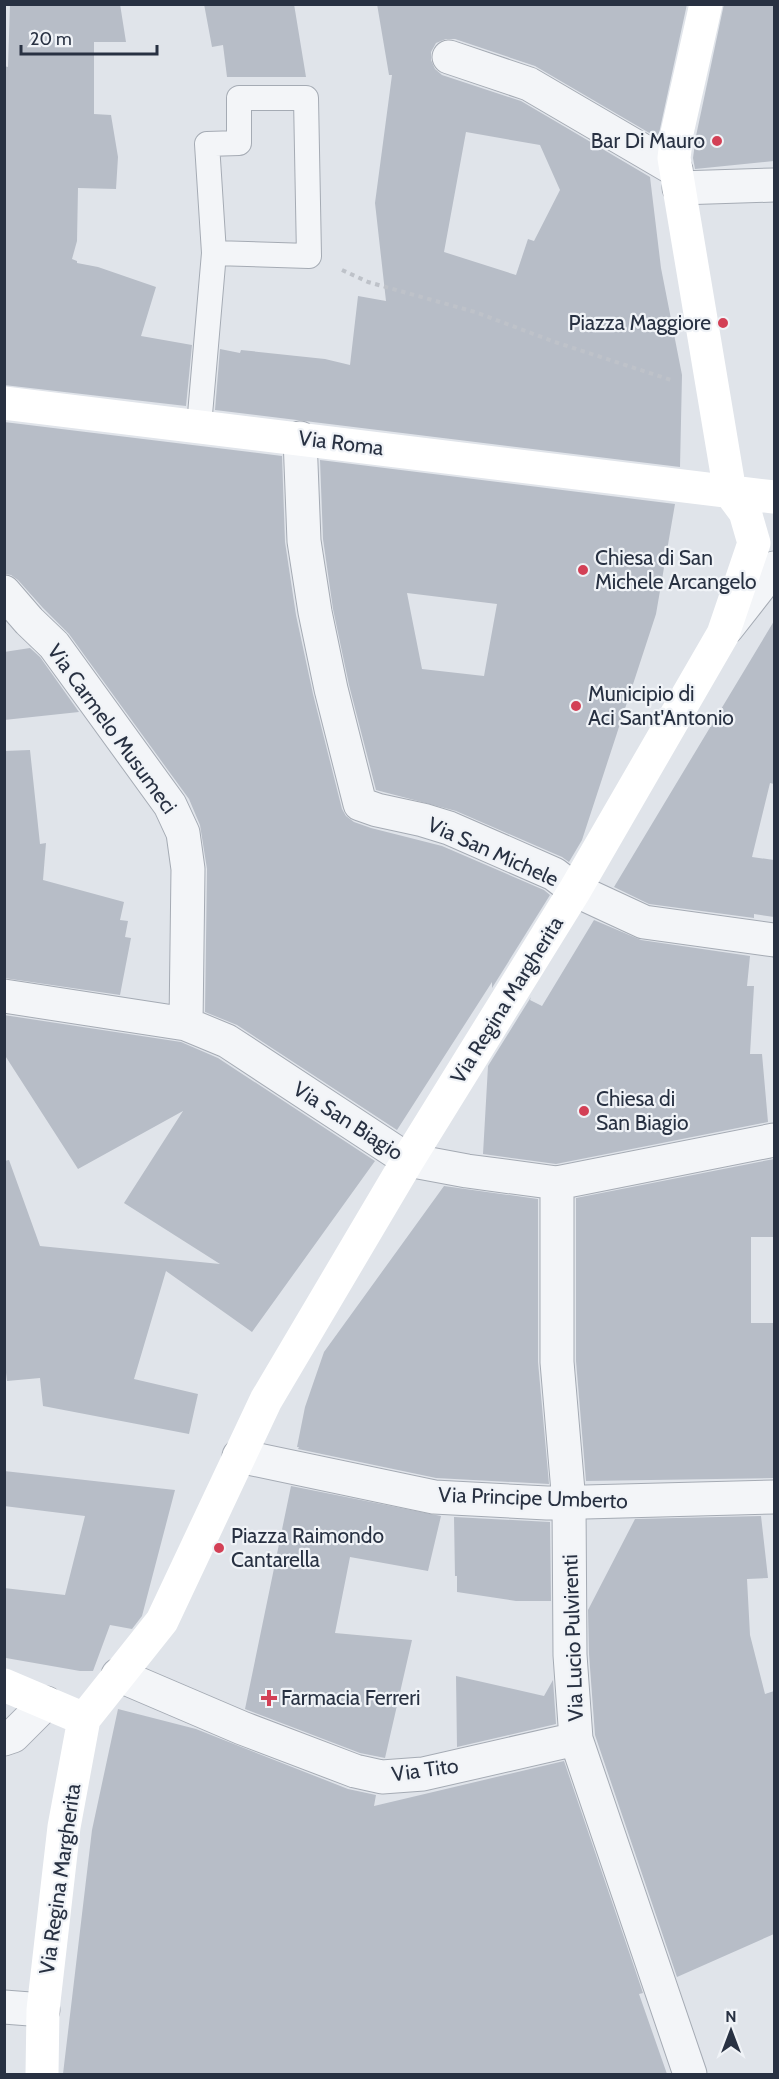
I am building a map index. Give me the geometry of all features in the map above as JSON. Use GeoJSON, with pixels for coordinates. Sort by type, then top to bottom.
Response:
{"type":"FeatureCollection","features":[{"type":"Feature","properties":{"kind":"street"},"geometry":{"type":"LineString","coordinates":[[706,4],[677,133],[676,172],[730,492]]}},
{"type":"Feature","properties":{"kind":"street"},"geometry":{"type":"LineString","coordinates":[[449,57],[530,84],[676,172],[774,185]]}},
{"type":"Feature","properties":{"kind":"street","name":"Via Roma"},"geometry":{"type":"LineString","coordinates":[[4,403],[774,497]]}},
{"type":"Feature","properties":{"kind":"street","name":"Via San Michele"},"geometry":{"type":"LineString","coordinates":[[300,438],[304,541],[315,612],[360,804],[449,828],[554,874],[575,890],[644,922],[774,940]]}},
{"type":"Feature","properties":{"kind":"street","name":"Via Regina Margherita"},"geometry":{"type":"LineString","coordinates":[[42,2074],[43,2010],[64,1827],[84,1719],[162,1621],[266,1400],[408,1160],[575,890],[760,569],[746,512],[730,492]]}},
{"type":"Feature","properties":{"kind":"street","name":"Via Carmelo Musumeci"},"geometry":{"type":"LineString","coordinates":[[4,592],[17,624],[54,645],[170,805],[183,833],[188,869],[186,1024]]}},
{"type":"Feature","properties":{"kind":"street","name":"Via San Biagio"},"geometry":{"type":"LineString","coordinates":[[4,996],[186,1024],[227,1041],[408,1160],[467,1171],[556,1183],[774,1140]]}},
{"type":"Feature","properties":{"kind":"street","name":"Via Lucio Pulvirenti"},"geometry":{"type":"LineString","coordinates":[[556,1183],[556,1362],[569,1503],[570,1655],[576,1739],[690,2074]]}},
{"type":"Feature","properties":{"kind":"street","name":"Via Principe Umberto"},"geometry":{"type":"LineString","coordinates":[[239,1456],[434,1497],[569,1503],[774,1497]]}},
{"type":"Feature","properties":{"kind":"street","name":"Via Tito"},"geometry":{"type":"LineString","coordinates":[[112,1683],[242,1728],[355,1772],[382,1777],[423,1774],[576,1739]]}},
{"type":"Feature","properties":{"kind":"street"},"geometry":{"type":"LineString","coordinates":[[4,1685],[84,1719]]}},
{"type":"Feature","properties":{"kind":"street"},"geometry":{"type":"LineString","coordinates":[[4,1739],[13,1736],[46,1703]]}},
{"type":"Feature","properties":{"kind":"street"},"geometry":{"type":"LineString","coordinates":[[4,2007],[43,2010]]}},
{"type":"Feature","properties":{"kind":"lane"},"geometry":{"type":"LineString","coordinates":[[199,426],[214,253],[207,144],[239,143],[239,98],[306,98],[309,256],[214,253]]}},
{"type":"Feature","properties":{"kind":"path"},"geometry":{"type":"LineString","coordinates":[[309,256],[368,282],[475,312],[555,342],[682,383],[712,388]]}},
{"type":"Feature","properties":{"kind":"building"},"geometry":{"type":"Polygon","coordinates":[[[10,4],[120,4],[126,42],[94,42],[94,114],[111,115],[118,157],[116,189],[78,188],[77,241],[72,259],[77,263],[98,267],[156,287],[141,336],[192,345],[186,406],[4,385],[4,66],[8,67],[10,4]]]}},
{"type":"Feature","properties":{"kind":"building"},"geometry":{"type":"Polygon","coordinates":[[[204,4],[294,4],[306,77],[227,77],[223,45],[212,47],[204,4]]]}},
{"type":"Feature","properties":{"kind":"building"},"geometry":{"type":"Polygon","coordinates":[[[377,4],[687,4],[658,138],[535,66],[455,39],[446,39],[436,43],[431,52],[431,60],[435,69],[442,75],[521,101],[650,177],[661,268],[682,375],[680,467],[215,410],[220,349],[240,353],[241,350],[325,359],[350,365],[358,296],[386,301],[375,203],[392,75],[389,75],[377,4]],[[466,132],[444,252],[516,275],[528,239],[534,241],[560,190],[540,145],[466,132]]]}},
{"type":"Feature","properties":{"kind":"building"},"geometry":{"type":"Polygon","coordinates":[[[724,4],[774,4],[774,161],[695,169],[693,158],[696,136],[724,4]]]}},
{"type":"Feature","properties":{"kind":"building"},"geometry":{"type":"Polygon","coordinates":[[[4,422],[282,456],[285,542],[296,615],[313,694],[342,809],[346,816],[354,822],[371,828],[442,846],[544,890],[550,895],[492,988],[492,982],[397,1130],[237,1025],[205,1012],[207,869],[200,825],[189,799],[69,634],[18,580],[11,575],[4,574],[4,422]]]}},
{"type":"Feature","properties":{"kind":"building"},"geometry":{"type":"Polygon","coordinates":[[[320,460],[675,504],[656,614],[582,840],[569,862],[456,811],[376,790],[349,685],[333,609],[323,539],[320,460]],[[407,593],[422,669],[484,676],[497,604],[407,593]]]}},
{"type":"Feature","properties":{"kind":"building"},"geometry":{"type":"Polygon","coordinates":[[[774,621],[774,784],[770,783],[752,857],[774,860],[774,917],[754,914],[754,918],[649,904],[614,887],[774,621]]]}},
{"type":"Feature","properties":{"kind":"building"},"geometry":{"type":"Polygon","coordinates":[[[30,648],[40,657],[79,712],[4,720],[4,652],[30,648]]]}},
{"type":"Feature","properties":{"kind":"building"},"geometry":{"type":"Polygon","coordinates":[[[30,750],[40,844],[46,843],[43,880],[124,902],[120,920],[128,921],[125,937],[131,938],[120,995],[4,978],[4,751],[30,750]]]}},
{"type":"Feature","properties":{"kind":"building"},"geometry":{"type":"Polygon","coordinates":[[[594,920],[641,940],[750,956],[747,986],[754,986],[750,1054],[762,1054],[768,1122],[556,1164],[483,1154],[488,1066],[531,997],[530,1000],[542,1006],[594,920]]]}},
{"type":"Feature","properties":{"kind":"building"},"geometry":{"type":"Polygon","coordinates":[[[4,1015],[181,1042],[218,1058],[375,1161],[252,1332],[166,1271],[134,1379],[198,1394],[189,1434],[43,1406],[40,1378],[7,1381],[4,1356],[4,1161],[9,1160],[40,1246],[220,1264],[124,1203],[183,1111],[78,1169],[4,1054],[4,1015]]]}},
{"type":"Feature","properties":{"kind":"building"},"geometry":{"type":"Polygon","coordinates":[[[774,1159],[774,1237],[751,1237],[751,1323],[774,1323],[774,1478],[586,1481],[576,1361],[576,1198],[774,1159]]]}},
{"type":"Feature","properties":{"kind":"building"},"geometry":{"type":"Polygon","coordinates":[[[444,1186],[538,1199],[538,1362],[549,1484],[436,1478],[297,1447],[305,1407],[324,1352],[444,1186]]]}},
{"type":"Feature","properties":{"kind":"building"},"geometry":{"type":"Polygon","coordinates":[[[4,1471],[175,1490],[142,1616],[132,1629],[110,1625],[93,1671],[80,1671],[6,1658],[4,1588],[65,1595],[85,1516],[4,1506],[4,1471]]]}},
{"type":"Feature","properties":{"kind":"building"},"geometry":{"type":"Polygon","coordinates":[[[291,1486],[441,1516],[428,1571],[350,1557],[335,1633],[412,1640],[385,1758],[360,1753],[245,1709],[291,1486]]]}},
{"type":"Feature","properties":{"kind":"building"},"geometry":{"type":"Polygon","coordinates":[[[761,1516],[768,1578],[747,1579],[750,1635],[765,1694],[774,1691],[774,1934],[677,1977],[595,1735],[588,1610],[635,1519],[761,1516]]]}},
{"type":"Feature","properties":{"kind":"building"},"geometry":{"type":"Polygon","coordinates":[[[454,1517],[550,1522],[551,1601],[516,1601],[457,1592],[454,1517]]]}},
{"type":"Feature","properties":{"kind":"building"},"geometry":{"type":"Polygon","coordinates":[[[456,1676],[544,1696],[553,1680],[556,1724],[457,1747],[456,1676]]]}},
{"type":"Feature","properties":{"kind":"building"},"geometry":{"type":"Polygon","coordinates":[[[118,1709],[196,1729],[348,1789],[376,1795],[374,1806],[564,1761],[643,1993],[639,1994],[667,2074],[63,2074],[92,1830],[118,1709]]]}},
{"type":"Feature","properties":{"kind":"place","name":"Bar Di Mauro"},"geometry":{"type":"Point","coordinates":[717,141]}},
{"type":"Feature","properties":{"kind":"place","name":"Piazza Maggiore"},"geometry":{"type":"Point","coordinates":[723,323]}},
{"type":"Feature","properties":{"kind":"place","name":"Chiesa di San Michele Arcangelo"},"geometry":{"type":"Point","coordinates":[583,570]}},
{"type":"Feature","properties":{"kind":"place","name":"Municipio di Aci Sant'Antonio"},"geometry":{"type":"Point","coordinates":[576,706]}},
{"type":"Feature","properties":{"kind":"place","name":"Chiesa di San Biagio"},"geometry":{"type":"Point","coordinates":[584,1111]}},
{"type":"Feature","properties":{"kind":"place","name":"Piazza Raimondo Cantarella"},"geometry":{"type":"Point","coordinates":[219,1548]}},
{"type":"Feature","properties":{"kind":"place","name":"Farmacia Ferreri"},"geometry":{"type":"Point","coordinates":[269,1698]}}]}
